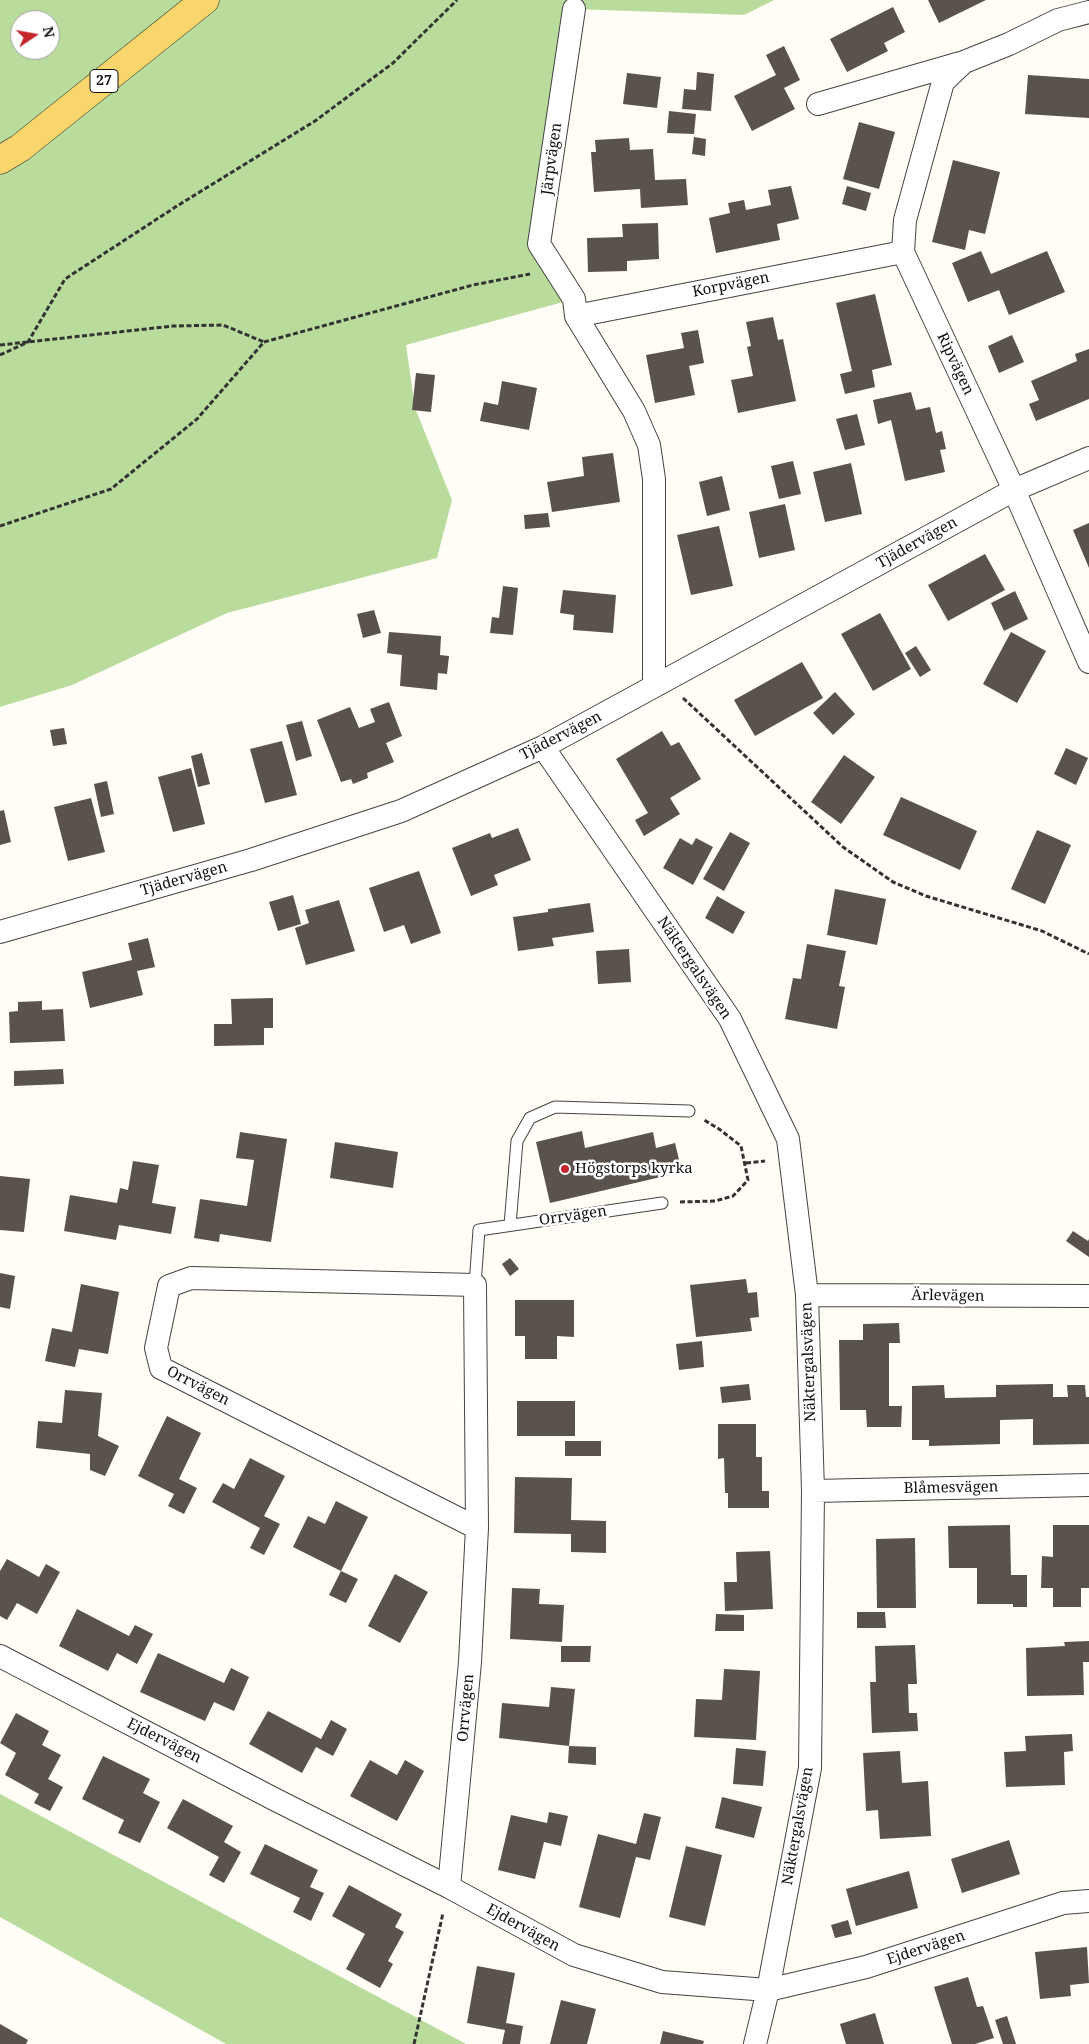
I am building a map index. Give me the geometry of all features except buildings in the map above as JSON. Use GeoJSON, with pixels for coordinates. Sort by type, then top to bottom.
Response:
{"type":"FeatureCollection","features":[{"type":"Feature","properties":{"kind":"main road","name":"27"},"geometry":{"type":"LineString","coordinates":[[0,160],[20,148],[205,0]]}},
{"type":"Feature","properties":{"kind":"street","name":"Järpvägen"},"geometry":{"type":"LineString","coordinates":[[574,9],[539,244],[555,269],[634,411],[650,445],[654,479],[659,683]]}},
{"type":"Feature","properties":{"kind":"street","name":"Ripvägen"},"geometry":{"type":"LineString","coordinates":[[818,104],[964,62],[1009,44],[1058,20],[1089,12]]}},
{"type":"Feature","properties":{"kind":"street","name":"Ripvägen"},"geometry":{"type":"LineString","coordinates":[[964,62],[943,82],[904,220],[903,252],[1014,490],[1089,662]]}},
{"type":"Feature","properties":{"kind":"street","name":"Korpvägen"},"geometry":{"type":"LineString","coordinates":[[575,308],[903,252]]}},
{"type":"Feature","properties":{"kind":"street","name":"Tjädervägen"},"geometry":{"type":"LineString","coordinates":[[0,932],[251,860],[401,811],[544,747],[1014,490],[1089,458]]}},
{"type":"Feature","properties":{"kind":"street","name":"Näktergalsvägen"},"geometry":{"type":"LineString","coordinates":[[544,747],[730,1020],[788,1139],[807,1295],[813,1490],[810,1768],[768,1990],[755,2044]]}},
{"type":"Feature","properties":{"kind":"street","name":"Orrvägen"},"geometry":{"type":"LineString","coordinates":[[449,1887],[470,1662],[478,1528],[475,1285],[191,1278],[169,1286],[156,1348],[161,1368],[478,1528]]}},
{"type":"Feature","properties":{"kind":"street","name":"Ärlevägen"},"geometry":{"type":"LineString","coordinates":[[807,1295],[1089,1296]]}},
{"type":"Feature","properties":{"kind":"street","name":"Blåmesvägen"},"geometry":{"type":"LineString","coordinates":[[813,1490],[1089,1486]]}},
{"type":"Feature","properties":{"kind":"street","name":"Ejdervägen"},"geometry":{"type":"LineString","coordinates":[[0,1656],[274,1799],[449,1887],[574,1955],[662,1982],[768,1990],[866,1967],[1063,1903],[1089,1901]]}},
{"type":"Feature","properties":{"kind":"lane"},"geometry":{"type":"LineString","coordinates":[[510,1225],[517,1141],[530,1118],[555,1107],[688,1111]]}},
{"type":"Feature","properties":{"kind":"lane","name":"Orrvägen"},"geometry":{"type":"LineString","coordinates":[[475,1285],[479,1230],[662,1203]]}},
{"type":"Feature","properties":{"kind":"path"},"geometry":{"type":"LineString","coordinates":[[0,355],[28,342],[65,278],[315,121],[393,63],[457,0]]}},
{"type":"Feature","properties":{"kind":"path"},"geometry":{"type":"LineString","coordinates":[[0,526],[110,489],[197,419],[264,342],[472,285],[555,269]]}},
{"type":"Feature","properties":{"kind":"path"},"geometry":{"type":"LineString","coordinates":[[0,345],[173,326],[223,325],[264,342]]}},
{"type":"Feature","properties":{"kind":"path"},"geometry":{"type":"LineString","coordinates":[[659,683],[843,848],[893,882],[926,896],[1042,931],[1089,954]]}},
{"type":"Feature","properties":{"kind":"path"},"geometry":{"type":"LineString","coordinates":[[662,1203],[715,1200],[733,1196],[748,1180],[741,1146],[719,1128],[688,1111]]}},
{"type":"Feature","properties":{"kind":"path"},"geometry":{"type":"LineString","coordinates":[[414,2044],[449,1887]]}},
{"type":"Feature","properties":{"kind":"green space"},"geometry":{"type":"Polygon","coordinates":[[[0,0],[774,0],[744,15],[574,9],[539,244],[574,299],[406,345],[415,408],[452,500],[437,558],[227,613],[72,685],[0,707],[0,0]]]}},
{"type":"Feature","properties":{"kind":"green space"},"geometry":{"type":"Polygon","coordinates":[[[0,1794],[466,2044],[226,2044],[0,1917],[0,1794]]]}},
{"type":"Feature","properties":{"kind":"place","name":"Högstorps kyrka"},"geometry":{"type":"Point","coordinates":[565,1169]}}]}
